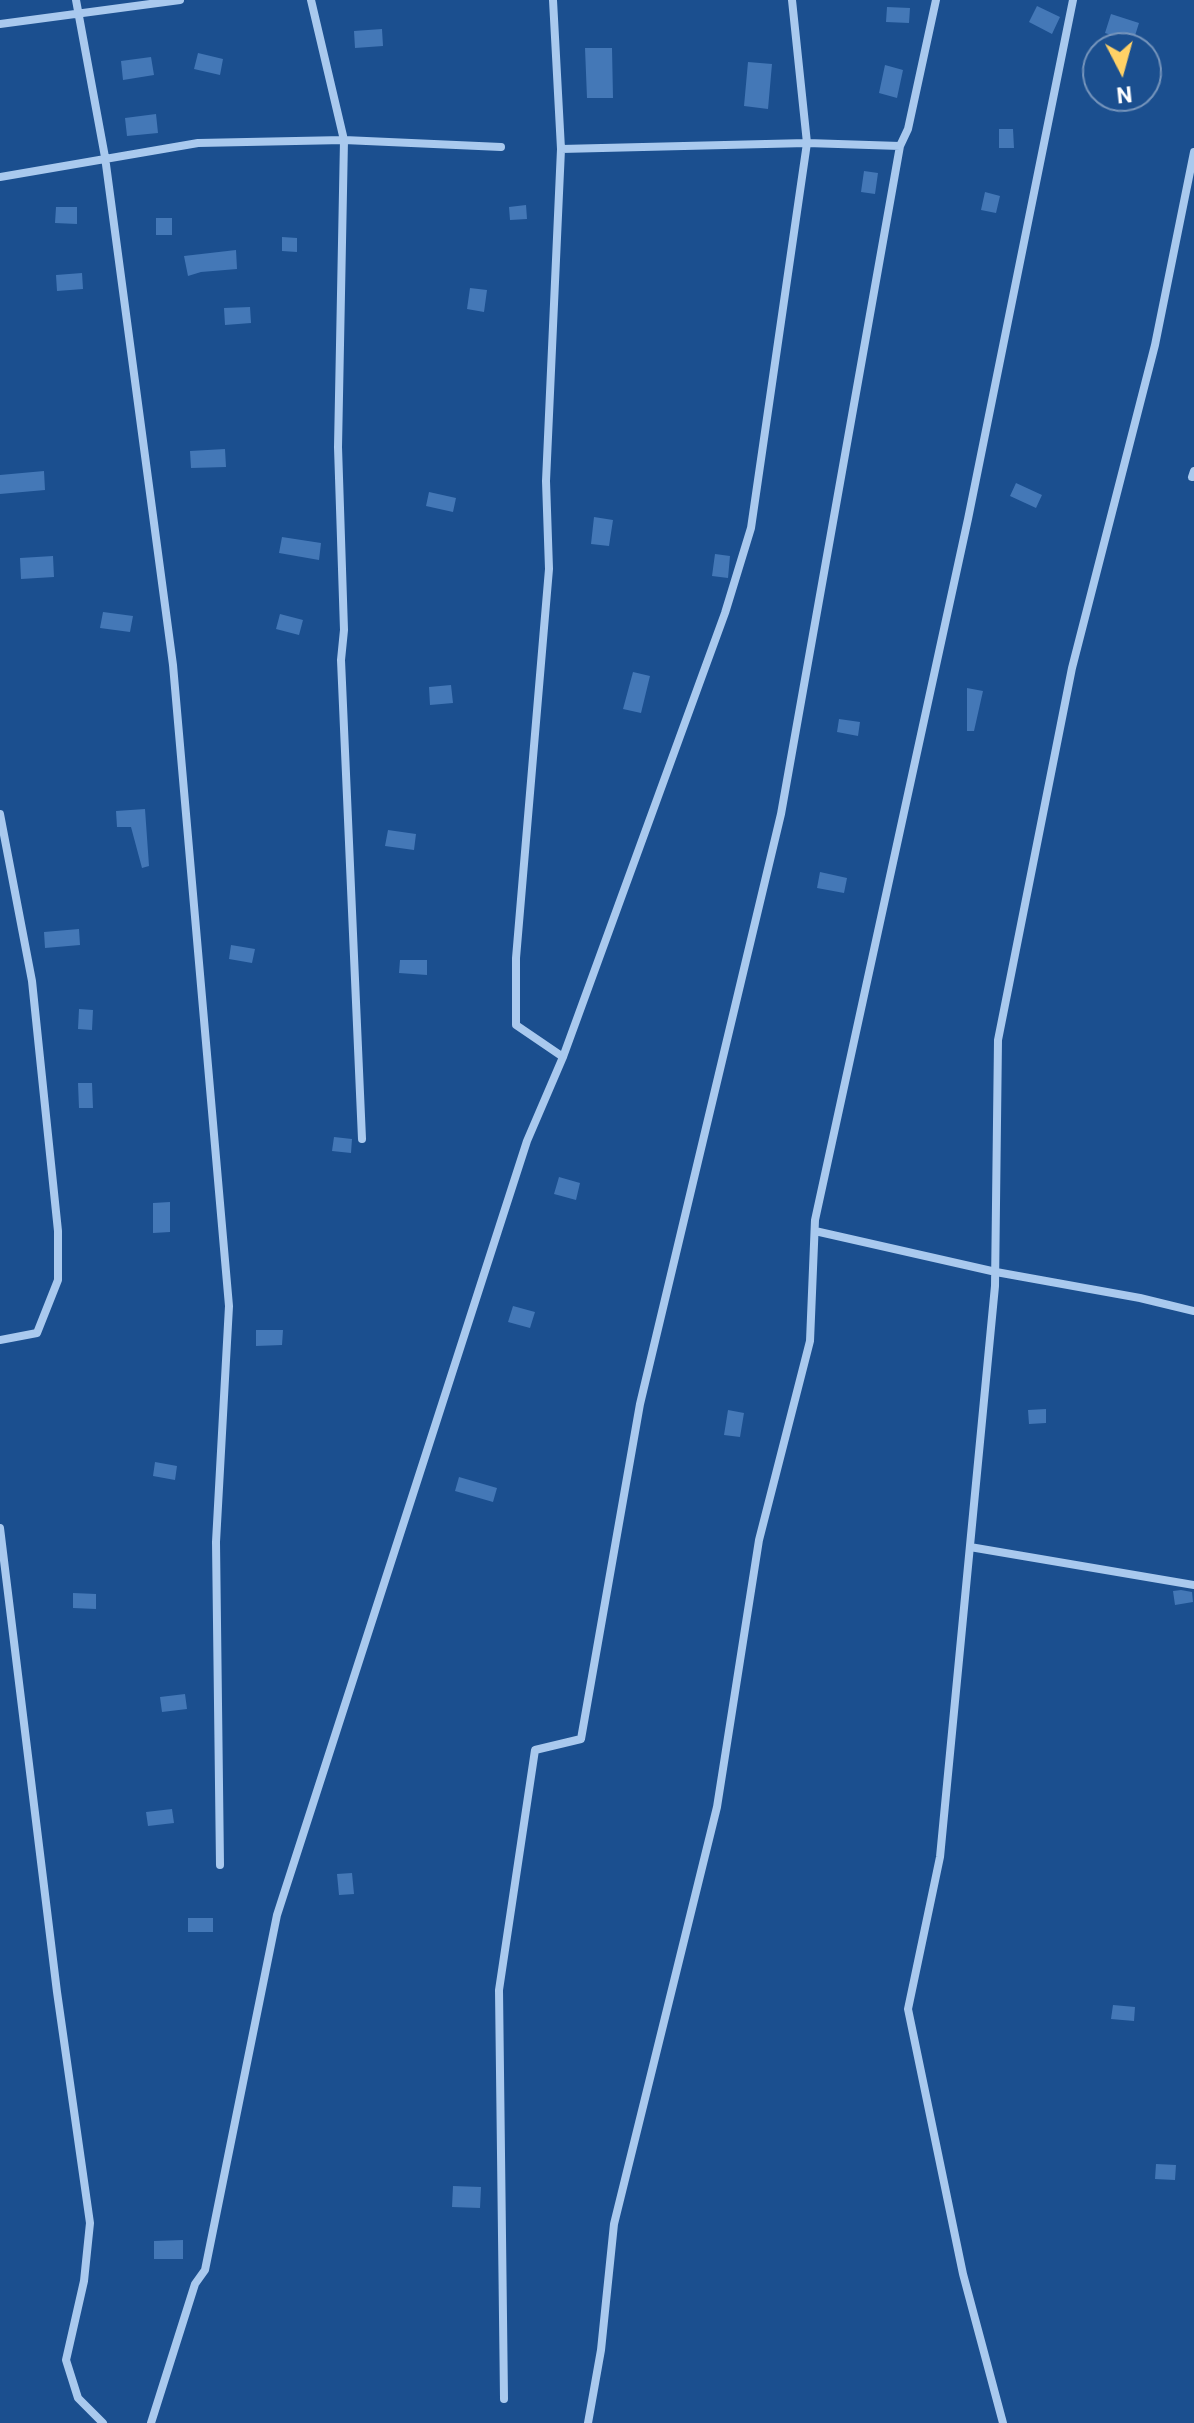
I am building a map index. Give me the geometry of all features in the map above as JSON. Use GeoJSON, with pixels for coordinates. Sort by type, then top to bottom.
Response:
{"type":"FeatureCollection","features":[{"type":"Feature","properties":{"kind":"street"},"geometry":{"type":"LineString","coordinates":[[76,0],[105,157],[173,665],[229,1306],[216,1542],[220,1865]]}},
{"type":"Feature","properties":{"kind":"street"},"geometry":{"type":"LineString","coordinates":[[0,24],[180,0]]}},
{"type":"Feature","properties":{"kind":"street"},"geometry":{"type":"LineString","coordinates":[[311,0],[344,140],[338,447],[344,630],[341,660],[362,1139]]}},
{"type":"Feature","properties":{"kind":"street"},"geometry":{"type":"LineString","coordinates":[[553,0],[561,149],[546,481],[549,569],[516,958],[516,1025],[563,1057]]}},
{"type":"Feature","properties":{"kind":"street"},"geometry":{"type":"LineString","coordinates":[[151,2423],[195,2284],[205,2270],[277,1915],[527,1141],[563,1057],[725,613],[751,528],[807,143],[792,0]]}},
{"type":"Feature","properties":{"kind":"street"},"geometry":{"type":"LineString","coordinates":[[504,2399],[499,1990],[535,1750],[581,1739],[640,1404],[781,814],[900,146],[908,129],[936,0]]}},
{"type":"Feature","properties":{"kind":"street"},"geometry":{"type":"LineString","coordinates":[[588,2423],[601,2350],[614,2224],[717,1807],[759,1540],[810,1341],[815,1220],[968,519],[1073,0]]}},
{"type":"Feature","properties":{"kind":"street"},"geometry":{"type":"LineString","coordinates":[[0,177],[198,143],[344,140],[501,147]]}},
{"type":"Feature","properties":{"kind":"street"},"geometry":{"type":"LineString","coordinates":[[561,149],[807,143],[900,146]]}},
{"type":"Feature","properties":{"kind":"street"},"geometry":{"type":"LineString","coordinates":[[1003,2423],[963,2274],[908,2009],[940,1857],[996,1272],[998,1040],[1072,668],[1155,345],[1194,152]]}},
{"type":"Feature","properties":{"kind":"street"},"geometry":{"type":"LineString","coordinates":[[0,814],[32,981],[58,1231],[58,1280],[37,1333],[0,1340]]}},
{"type":"Feature","properties":{"kind":"street"},"geometry":{"type":"LineString","coordinates":[[815,1231],[996,1272],[1194,1311]]}},
{"type":"Feature","properties":{"kind":"street"},"geometry":{"type":"LineString","coordinates":[[0,1528],[55,1977],[90,2223],[84,2281],[66,2360],[78,2398],[103,2423]]}},
{"type":"Feature","properties":{"kind":"street"},"geometry":{"type":"LineString","coordinates":[[970,1547],[1194,1585]]}},
{"type":"Feature","properties":{"kind":"building"},"geometry":{"type":"Polygon","coordinates":[[[1037,6],[1060,17],[1052,34],[1029,22],[1037,6]]]}},
{"type":"Feature","properties":{"kind":"building"},"geometry":{"type":"Polygon","coordinates":[[[887,7],[910,8],[909,23],[886,22],[887,7]]]}},
{"type":"Feature","properties":{"kind":"building"},"geometry":{"type":"Polygon","coordinates":[[[1111,14],[1139,23],[1136,32],[1105,32],[1111,14]]]}},
{"type":"Feature","properties":{"kind":"building"},"geometry":{"type":"Polygon","coordinates":[[[382,29],[383,46],[355,48],[354,31],[382,29]]]}},
{"type":"Feature","properties":{"kind":"building"},"geometry":{"type":"Polygon","coordinates":[[[585,48],[612,48],[613,98],[587,98],[585,48]]]}},
{"type":"Feature","properties":{"kind":"building"},"geometry":{"type":"Polygon","coordinates":[[[198,53],[223,59],[220,75],[194,69],[198,53]]]}},
{"type":"Feature","properties":{"kind":"building"},"geometry":{"type":"Polygon","coordinates":[[[151,57],[154,75],[123,80],[121,61],[151,57]]]}},
{"type":"Feature","properties":{"kind":"building"},"geometry":{"type":"Polygon","coordinates":[[[748,62],[772,64],[768,109],[744,106],[748,62]]]}},
{"type":"Feature","properties":{"kind":"building"},"geometry":{"type":"Polygon","coordinates":[[[885,65],[903,70],[897,98],[879,93],[885,65]]]}},
{"type":"Feature","properties":{"kind":"building"},"geometry":{"type":"Polygon","coordinates":[[[156,114],[158,133],[127,136],[125,118],[156,114]]]}},
{"type":"Feature","properties":{"kind":"building"},"geometry":{"type":"Polygon","coordinates":[[[999,129],[1013,129],[1014,148],[999,148],[999,129]]]}},
{"type":"Feature","properties":{"kind":"building"},"geometry":{"type":"Polygon","coordinates":[[[864,171],[878,173],[875,194],[861,192],[864,171]]]}},
{"type":"Feature","properties":{"kind":"building"},"geometry":{"type":"Polygon","coordinates":[[[985,192],[1000,196],[996,213],[981,210],[985,192]]]}},
{"type":"Feature","properties":{"kind":"building"},"geometry":{"type":"Polygon","coordinates":[[[526,205],[527,219],[510,220],[509,207],[526,205]]]}},
{"type":"Feature","properties":{"kind":"building"},"geometry":{"type":"Polygon","coordinates":[[[56,207],[77,207],[77,224],[55,223],[56,207]]]}},
{"type":"Feature","properties":{"kind":"building"},"geometry":{"type":"Polygon","coordinates":[[[156,218],[172,218],[172,235],[156,235],[156,218]]]}},
{"type":"Feature","properties":{"kind":"building"},"geometry":{"type":"Polygon","coordinates":[[[282,237],[297,238],[297,252],[282,251],[282,237]]]}},
{"type":"Feature","properties":{"kind":"building"},"geometry":{"type":"Polygon","coordinates":[[[236,250],[237,269],[188,276],[184,256],[236,250]]]}},
{"type":"Feature","properties":{"kind":"building"},"geometry":{"type":"Polygon","coordinates":[[[82,273],[83,289],[57,291],[56,275],[82,273]]]}},
{"type":"Feature","properties":{"kind":"building"},"geometry":{"type":"Polygon","coordinates":[[[470,288],[487,290],[484,312],[467,309],[470,288]]]}},
{"type":"Feature","properties":{"kind":"building"},"geometry":{"type":"Polygon","coordinates":[[[250,307],[251,323],[225,325],[224,308],[250,307]]]}},
{"type":"Feature","properties":{"kind":"building"},"geometry":{"type":"Polygon","coordinates":[[[225,449],[226,467],[191,468],[190,451],[225,449]]]}},
{"type":"Feature","properties":{"kind":"building"},"geometry":{"type":"Polygon","coordinates":[[[44,471],[45,490],[0,494],[0,475],[44,471]]]}},
{"type":"Feature","properties":{"kind":"building"},"geometry":{"type":"Polygon","coordinates":[[[1016,483],[1042,495],[1036,508],[1010,496],[1016,483]]]}},
{"type":"Feature","properties":{"kind":"building"},"geometry":{"type":"Polygon","coordinates":[[[429,492],[456,498],[453,512],[426,506],[429,492]]]}},
{"type":"Feature","properties":{"kind":"building"},"geometry":{"type":"Polygon","coordinates":[[[594,517],[613,520],[609,546],[591,544],[594,517]]]}},
{"type":"Feature","properties":{"kind":"building"},"geometry":{"type":"Polygon","coordinates":[[[282,537],[321,543],[319,560],[279,553],[282,537]]]}},
{"type":"Feature","properties":{"kind":"building"},"geometry":{"type":"Polygon","coordinates":[[[715,554],[730,556],[728,578],[712,576],[715,554]]]}},
{"type":"Feature","properties":{"kind":"building"},"geometry":{"type":"Polygon","coordinates":[[[53,556],[54,577],[21,579],[20,558],[53,556]]]}},
{"type":"Feature","properties":{"kind":"building"},"geometry":{"type":"Polygon","coordinates":[[[103,612],[133,616],[130,632],[100,628],[103,612]]]}},
{"type":"Feature","properties":{"kind":"building"},"geometry":{"type":"Polygon","coordinates":[[[280,614],[303,620],[299,635],[276,629],[280,614]]]}},
{"type":"Feature","properties":{"kind":"building"},"geometry":{"type":"Polygon","coordinates":[[[633,672],[650,676],[641,713],[623,709],[633,672]]]}},
{"type":"Feature","properties":{"kind":"building"},"geometry":{"type":"Polygon","coordinates":[[[451,685],[453,703],[430,705],[429,687],[451,685]]]}},
{"type":"Feature","properties":{"kind":"building"},"geometry":{"type":"Polygon","coordinates":[[[967,688],[983,691],[974,731],[967,731],[967,688]]]}},
{"type":"Feature","properties":{"kind":"building"},"geometry":{"type":"Polygon","coordinates":[[[839,719],[860,722],[858,736],[837,732],[839,719]]]}},
{"type":"Feature","properties":{"kind":"building"},"geometry":{"type":"Polygon","coordinates":[[[145,809],[149,866],[142,868],[131,827],[117,827],[116,811],[145,809]]]}},
{"type":"Feature","properties":{"kind":"building"},"geometry":{"type":"Polygon","coordinates":[[[388,830],[416,834],[414,850],[385,846],[388,830]]]}},
{"type":"Feature","properties":{"kind":"building"},"geometry":{"type":"Polygon","coordinates":[[[820,872],[847,878],[844,893],[817,888],[820,872]]]}},
{"type":"Feature","properties":{"kind":"building"},"geometry":{"type":"Polygon","coordinates":[[[79,929],[80,945],[45,948],[44,932],[79,929]]]}},
{"type":"Feature","properties":{"kind":"building"},"geometry":{"type":"Polygon","coordinates":[[[231,945],[255,949],[252,963],[229,959],[231,945]]]}},
{"type":"Feature","properties":{"kind":"building"},"geometry":{"type":"Polygon","coordinates":[[[400,960],[427,960],[427,975],[399,973],[400,960]]]}},
{"type":"Feature","properties":{"kind":"building"},"geometry":{"type":"Polygon","coordinates":[[[79,1009],[93,1010],[92,1030],[78,1029],[79,1009]]]}},
{"type":"Feature","properties":{"kind":"building"},"geometry":{"type":"Polygon","coordinates":[[[78,1083],[92,1083],[93,1108],[79,1108],[78,1083]]]}},
{"type":"Feature","properties":{"kind":"building"},"geometry":{"type":"Polygon","coordinates":[[[334,1137],[352,1139],[351,1153],[332,1151],[334,1137]]]}},
{"type":"Feature","properties":{"kind":"building"},"geometry":{"type":"Polygon","coordinates":[[[559,1177],[580,1183],[576,1200],[554,1194],[559,1177]]]}},
{"type":"Feature","properties":{"kind":"building"},"geometry":{"type":"Polygon","coordinates":[[[170,1202],[170,1232],[153,1233],[153,1203],[170,1202]]]}},
{"type":"Feature","properties":{"kind":"building"},"geometry":{"type":"Polygon","coordinates":[[[513,1306],[535,1312],[530,1328],[508,1322],[513,1306]]]}},
{"type":"Feature","properties":{"kind":"building"},"geometry":{"type":"Polygon","coordinates":[[[256,1330],[283,1330],[282,1345],[256,1346],[256,1330]]]}},
{"type":"Feature","properties":{"kind":"building"},"geometry":{"type":"Polygon","coordinates":[[[1046,1409],[1046,1423],[1029,1424],[1028,1410],[1046,1409]]]}},
{"type":"Feature","properties":{"kind":"building"},"geometry":{"type":"Polygon","coordinates":[[[728,1410],[744,1413],[740,1437],[724,1435],[728,1410]]]}},
{"type":"Feature","properties":{"kind":"building"},"geometry":{"type":"Polygon","coordinates":[[[155,1462],[177,1466],[175,1480],[153,1476],[155,1462]]]}},
{"type":"Feature","properties":{"kind":"building"},"geometry":{"type":"Polygon","coordinates":[[[459,1477],[497,1488],[493,1502],[455,1491],[459,1477]]]}},
{"type":"Feature","properties":{"kind":"building"},"geometry":{"type":"Polygon","coordinates":[[[1173,1591],[1192,1592],[1193,1602],[1175,1605],[1173,1591]]]}},
{"type":"Feature","properties":{"kind":"building"},"geometry":{"type":"Polygon","coordinates":[[[73,1593],[96,1594],[96,1609],[73,1608],[73,1593]]]}},
{"type":"Feature","properties":{"kind":"building"},"geometry":{"type":"Polygon","coordinates":[[[185,1694],[187,1709],[162,1712],[160,1697],[185,1694]]]}},
{"type":"Feature","properties":{"kind":"building"},"geometry":{"type":"Polygon","coordinates":[[[172,1809],[174,1823],[148,1826],[146,1812],[172,1809]]]}},
{"type":"Feature","properties":{"kind":"building"},"geometry":{"type":"Polygon","coordinates":[[[352,1873],[354,1894],[339,1895],[337,1874],[352,1873]]]}},
{"type":"Feature","properties":{"kind":"building"},"geometry":{"type":"Polygon","coordinates":[[[188,1918],[213,1918],[213,1932],[188,1932],[188,1918]]]}},
{"type":"Feature","properties":{"kind":"building"},"geometry":{"type":"Polygon","coordinates":[[[1113,2005],[1135,2007],[1134,2021],[1111,2019],[1113,2005]]]}},
{"type":"Feature","properties":{"kind":"building"},"geometry":{"type":"Polygon","coordinates":[[[1156,2164],[1176,2165],[1175,2180],[1155,2179],[1156,2164]]]}},
{"type":"Feature","properties":{"kind":"building"},"geometry":{"type":"Polygon","coordinates":[[[453,2186],[481,2187],[480,2208],[452,2207],[453,2186]]]}},
{"type":"Feature","properties":{"kind":"building"},"geometry":{"type":"Polygon","coordinates":[[[183,2240],[183,2259],[154,2259],[154,2241],[183,2240]]]}}]}
